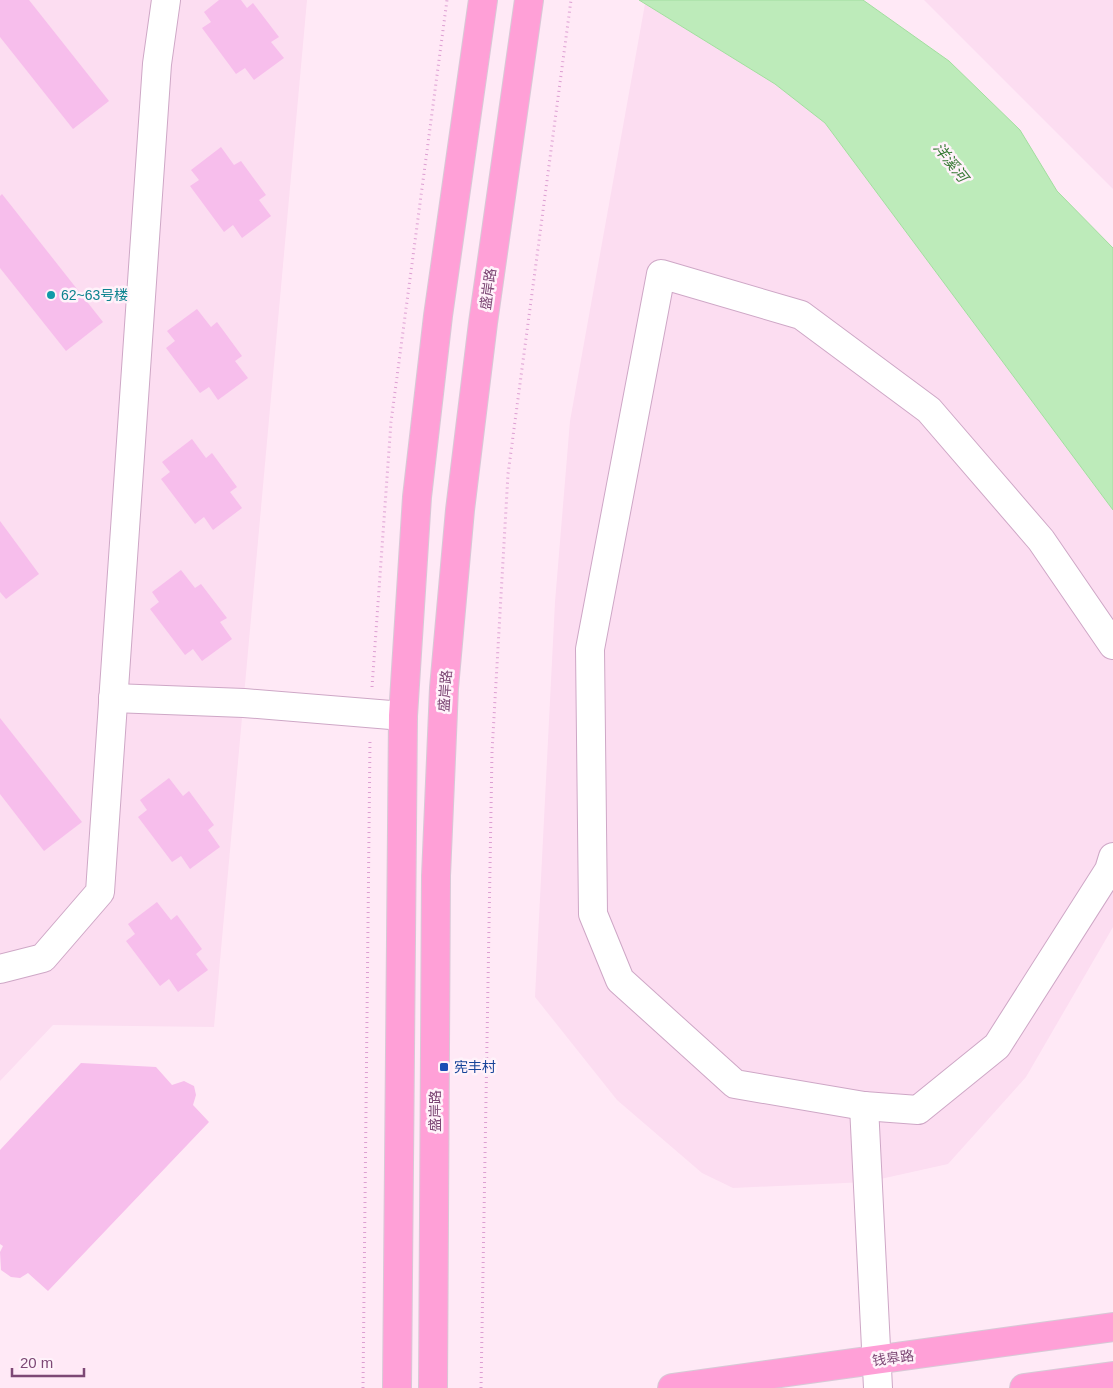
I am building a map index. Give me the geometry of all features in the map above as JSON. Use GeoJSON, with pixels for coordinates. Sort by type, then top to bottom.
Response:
{"type":"FeatureCollection","features":[{"type":"Feature","properties":{"kind":"main road"},"geometry":{"type":"LineString","coordinates":[[397,1388],[403,716],[417,497],[438,316],[483,0]]}},
{"type":"Feature","properties":{"kind":"main road","name":"盛岸路"},"geometry":{"type":"LineString","coordinates":[[433,1388],[436,876],[444,688],[460,510],[483,324],[529,0]]}},
{"type":"Feature","properties":{"kind":"main road","name":"钱皋路"},"geometry":{"type":"LineString","coordinates":[[672,1388],[1113,1327]]}},
{"type":"Feature","properties":{"kind":"main road"},"geometry":{"type":"LineString","coordinates":[[1024,1388],[1113,1376]]}},
{"type":"Feature","properties":{"kind":"street"},"geometry":{"type":"LineString","coordinates":[[0,969],[43,958],[100,892],[156,74],[166,0]]}},
{"type":"Feature","properties":{"kind":"street"},"geometry":{"type":"LineString","coordinates":[[1113,645],[1041,540],[929,410],[801,315],[661,274],[590,649],[593,914],[620,980],[736,1084],[864,1106],[918,1110],[997,1046],[1109,870],[1113,857]]}},
{"type":"Feature","properties":{"kind":"street"},"geometry":{"type":"LineString","coordinates":[[113,698],[244,703],[403,716]]}},
{"type":"Feature","properties":{"kind":"street"},"geometry":{"type":"LineString","coordinates":[[864,1106],[878,1388]]}},
{"type":"Feature","properties":{"kind":"path"},"geometry":{"type":"LineString","coordinates":[[481,1388],[492,752],[508,474],[571,0]]}},
{"type":"Feature","properties":{"kind":"shaded area"},"geometry":{"type":"Polygon","coordinates":[[[0,0],[307,0],[214,1027],[53,1025],[0,1081],[0,0]]]}},
{"type":"Feature","properties":{"kind":"shaded area"},"geometry":{"type":"Polygon","coordinates":[[[924,0],[1113,0],[1113,189],[924,0]]]}},
{"type":"Feature","properties":{"kind":"shaded area"},"geometry":{"type":"Polygon","coordinates":[[[645,4],[775,84],[825,123],[1113,510],[1113,927],[1026,1077],[948,1164],[867,1182],[733,1188],[702,1173],[617,1100],[535,997],[555,602],[570,421],[645,4]]]}},
{"type":"Feature","properties":{"kind":"water","name":"洋溪河"},"geometry":{"type":"Polygon","coordinates":[[[639,0],[863,0],[949,61],[1020,130],[1057,191],[1113,248],[1113,510],[825,123],[775,84],[639,0]]]}},
{"type":"Feature","properties":{"kind":"building"},"geometry":{"type":"Polygon","coordinates":[[[0,0],[29,0],[109,101],[73,129],[0,37],[0,0]]]}},
{"type":"Feature","properties":{"kind":"building"},"geometry":{"type":"Polygon","coordinates":[[[219,0],[241,0],[247,8],[253,3],[279,37],[271,42],[284,58],[254,80],[245,68],[236,74],[202,28],[211,22],[204,12],[219,0]]]}},
{"type":"Feature","properties":{"kind":"building"},"geometry":{"type":"Polygon","coordinates":[[[221,147],[234,165],[241,161],[266,195],[259,200],[271,216],[242,238],[233,225],[224,232],[190,186],[199,180],[191,170],[221,147]]]}},
{"type":"Feature","properties":{"kind":"building","name":"62~63号楼"},"geometry":{"type":"Polygon","coordinates":[[[2,194],[103,322],[66,351],[0,268],[0,196],[2,194]]]}},
{"type":"Feature","properties":{"kind":"building"},"geometry":{"type":"Polygon","coordinates":[[[197,309],[211,327],[217,322],[242,356],[235,361],[248,378],[218,400],[209,387],[200,393],[166,348],[175,341],[167,331],[197,309]]]}},
{"type":"Feature","properties":{"kind":"building"},"geometry":{"type":"Polygon","coordinates":[[[192,439],[206,458],[212,453],[237,487],[230,492],[242,508],[213,530],[204,517],[195,524],[161,479],[170,472],[162,462],[192,439]]]}},
{"type":"Feature","properties":{"kind":"building"},"geometry":{"type":"Polygon","coordinates":[[[0,521],[39,574],[6,599],[0,592],[0,521]]]}},
{"type":"Feature","properties":{"kind":"building"},"geometry":{"type":"Polygon","coordinates":[[[181,570],[195,588],[201,584],[227,618],[220,622],[232,639],[202,661],[193,649],[185,655],[150,609],[159,602],[152,592],[181,570]]]}},
{"type":"Feature","properties":{"kind":"building"},"geometry":{"type":"Polygon","coordinates":[[[0,718],[82,822],[44,851],[0,794],[0,718]]]}},
{"type":"Feature","properties":{"kind":"building"},"geometry":{"type":"Polygon","coordinates":[[[169,778],[183,796],[189,791],[214,825],[208,830],[220,847],[190,869],[181,856],[172,862],[138,817],[147,810],[140,800],[169,778]]]}},
{"type":"Feature","properties":{"kind":"building"},"geometry":{"type":"Polygon","coordinates":[[[157,902],[171,920],[177,915],[202,949],[196,954],[208,970],[178,992],[169,979],[160,986],[126,941],[135,934],[128,924],[157,902]]]}},
{"type":"Feature","properties":{"kind":"building"},"geometry":{"type":"Polygon","coordinates":[[[81,1063],[156,1067],[172,1085],[184,1081],[194,1086],[196,1095],[193,1105],[209,1122],[48,1291],[28,1273],[20,1278],[11,1277],[1,1270],[0,1252],[3,1246],[0,1244],[0,1150],[81,1063]]]}},
{"type":"Feature","properties":{"kind":"place","name":"62~63号楼"},"geometry":{"type":"Point","coordinates":[51,295]}},
{"type":"Feature","properties":{"kind":"place","name":"宪丰村"},"geometry":{"type":"Point","coordinates":[444,1067]}}]}
